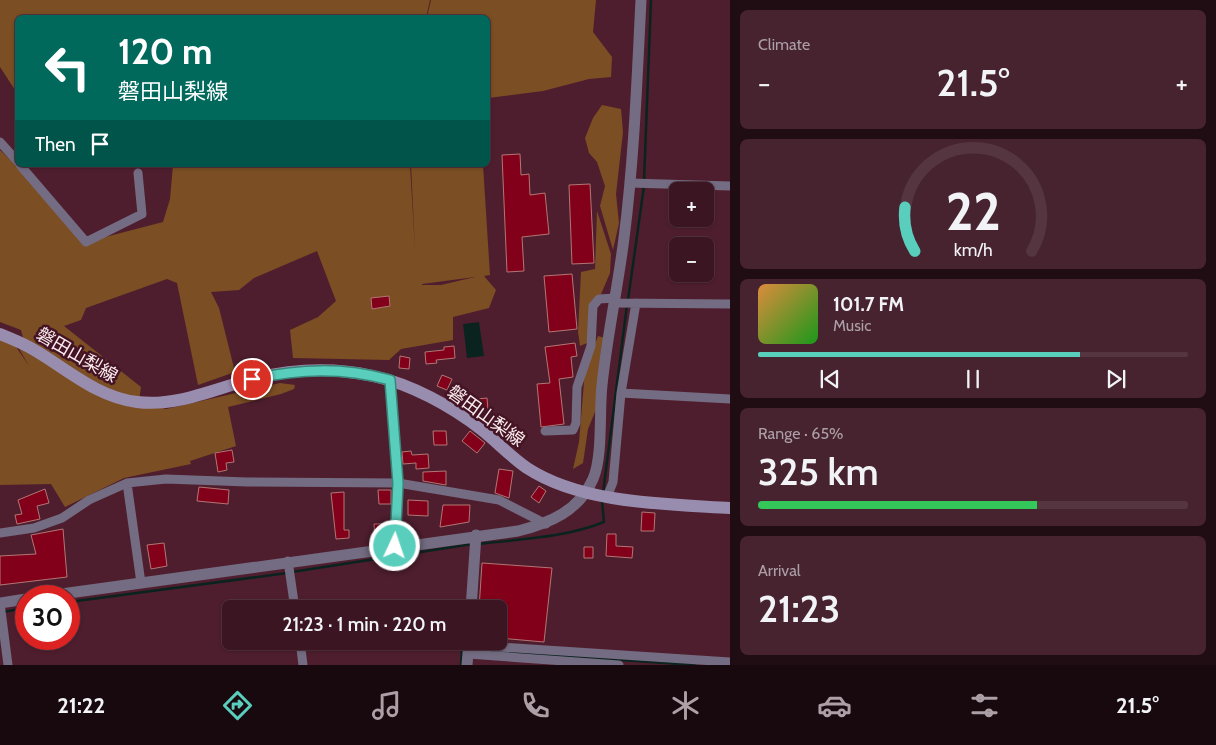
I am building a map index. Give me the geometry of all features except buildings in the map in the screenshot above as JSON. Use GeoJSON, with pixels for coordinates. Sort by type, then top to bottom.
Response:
{"type":"FeatureCollection","features":[{"type":"Feature","properties":{"kind":"main road","name":"磐田山梨線"},"geometry":{"type":"LineString","coordinates":[[0,334],[29,347],[79,379],[110,395],[136,402],[156,403],[184,399],[252,379],[291,371],[347,371],[390,380],[435,400],[465,419],[527,468],[585,493],[667,504],[730,508]]}},
{"type":"Feature","properties":{"kind":"street"},"geometry":{"type":"LineString","coordinates":[[80,591],[395,546],[518,531],[546,524],[563,514],[585,493],[594,478],[597,464],[602,384],[624,239],[630,183],[641,0]]}},
{"type":"Feature","properties":{"kind":"street"},"geometry":{"type":"LineString","coordinates":[[0,142],[15,159]]}},
{"type":"Feature","properties":{"kind":"street"},"geometry":{"type":"LineString","coordinates":[[22,167],[86,242],[142,214],[138,173]]}},
{"type":"Feature","properties":{"kind":"street"},"geometry":{"type":"LineString","coordinates":[[630,183],[730,186]]}},
{"type":"Feature","properties":{"kind":"street"},"geometry":{"type":"LineString","coordinates":[[545,431],[573,430],[576,423],[577,387],[593,333],[594,306],[599,300],[636,303],[730,304]]}},
{"type":"Feature","properties":{"kind":"street"},"geometry":{"type":"LineString","coordinates":[[607,497],[613,482],[621,392],[636,303]]}},
{"type":"Feature","properties":{"kind":"street"},"geometry":{"type":"LineString","coordinates":[[390,380],[398,483],[395,546]]}},
{"type":"Feature","properties":{"kind":"street"},"geometry":{"type":"LineString","coordinates":[[621,392],[730,399]]}},
{"type":"Feature","properties":{"kind":"street"},"geometry":{"type":"LineString","coordinates":[[0,533],[34,528],[62,518],[88,500],[127,483],[166,478],[241,482],[398,483],[499,500],[546,524]]}},
{"type":"Feature","properties":{"kind":"street"},"geometry":{"type":"LineString","coordinates":[[127,483],[141,583]]}},
{"type":"Feature","properties":{"kind":"street"},"geometry":{"type":"LineString","coordinates":[[472,600],[476,535]]}},
{"type":"Feature","properties":{"kind":"street"},"geometry":{"type":"LineString","coordinates":[[288,561],[294,600]]}},
{"type":"Feature","properties":{"kind":"street"},"geometry":{"type":"LineString","coordinates":[[8,665],[0,603],[15,601]]}},
{"type":"Feature","properties":{"kind":"street"},"geometry":{"type":"LineString","coordinates":[[301,650],[303,665]]}},
{"type":"Feature","properties":{"kind":"street"},"geometry":{"type":"LineString","coordinates":[[468,651],[630,660],[730,662]]}},
{"type":"Feature","properties":{"kind":"street"},"geometry":{"type":"LineString","coordinates":[[468,651],[619,665]]}},
{"type":"Feature","properties":{"kind":"shaded area"},"geometry":{"type":"Polygon","coordinates":[[[0,0],[430,0],[427,15],[15,15],[15,90],[0,67],[0,0]]]}},
{"type":"Feature","properties":{"kind":"shaded area"},"geometry":{"type":"Polygon","coordinates":[[[431,0],[596,0],[593,32],[612,57],[611,77],[589,79],[543,91],[490,98],[490,15],[427,15],[431,0]]]}},
{"type":"Feature","properties":{"kind":"shaded area"},"geometry":{"type":"Polygon","coordinates":[[[602,105],[621,109],[623,132],[616,194],[619,223],[613,250],[600,206],[605,186],[597,162],[589,153],[585,138],[593,118],[602,105]]]}},
{"type":"Feature","properties":{"kind":"shaded area"},"geometry":{"type":"Polygon","coordinates":[[[0,150],[15,165],[15,167],[18,167],[35,184],[86,242],[163,222],[170,199],[173,167],[410,167],[415,249],[411,167],[483,167],[490,275],[484,276],[496,290],[489,308],[453,317],[453,340],[401,349],[389,360],[293,358],[290,330],[318,317],[336,301],[317,251],[254,278],[239,290],[211,292],[219,308],[235,372],[198,385],[177,283],[167,279],[86,308],[81,320],[64,326],[141,387],[139,401],[166,409],[280,383],[295,385],[294,389],[281,394],[228,407],[236,446],[190,461],[191,464],[124,478],[65,507],[51,484],[0,485],[0,340],[10,338],[29,366],[14,340],[25,345],[21,330],[0,322],[0,150]],[[475,277],[422,284],[441,285],[475,277]]]}},
{"type":"Feature","properties":{"kind":"shaded area"},"geometry":{"type":"Polygon","coordinates":[[[597,211],[611,254],[610,273],[599,299],[587,343],[580,346],[578,332],[581,272],[595,269],[597,211]]]}},
{"type":"Feature","properties":{"kind":"shaded area"},"geometry":{"type":"Polygon","coordinates":[[[479,322],[484,356],[467,358],[463,324],[479,322]]]}},
{"type":"Feature","properties":{"kind":"shaded area"},"geometry":{"type":"Polygon","coordinates":[[[598,336],[605,338],[600,400],[588,429],[583,463],[573,469],[579,442],[585,370],[598,336]]]}},
{"type":"Feature","properties":{"kind":"waterway"},"geometry":{"type":"LineString","coordinates":[[644,181],[651,0]]}},
{"type":"Feature","properties":{"kind":"waterway"},"geometry":{"type":"LineString","coordinates":[[628,300],[644,186]]}},
{"type":"Feature","properties":{"kind":"waterway"},"geometry":{"type":"LineString","coordinates":[[603,493],[627,305]]}},
{"type":"Feature","properties":{"kind":"waterway"},"geometry":{"type":"LineString","coordinates":[[478,544],[558,535],[604,522],[602,501]]}},
{"type":"Feature","properties":{"kind":"waterway"},"geometry":{"type":"LineString","coordinates":[[292,572],[472,544]]}},
{"type":"Feature","properties":{"kind":"waterway"},"geometry":{"type":"LineString","coordinates":[[80,601],[287,573]]}},
{"type":"Feature","properties":{"kind":"waterway"},"geometry":{"type":"LineString","coordinates":[[3,612],[15,610]]}},
{"type":"Feature","properties":{"kind":"waterway"},"geometry":{"type":"LineString","coordinates":[[461,665],[462,650]]}},
{"type":"Feature","properties":{"kind":"waterway"},"geometry":{"type":"LineString","coordinates":[[472,650],[695,665]]}},
{"type":"Feature","properties":{"kind":"route"},"geometry":{"type":"LineString","coordinates":[[252,379],[291,371],[321,370],[347,371],[390,380],[398,483],[395,546]]}}]}
